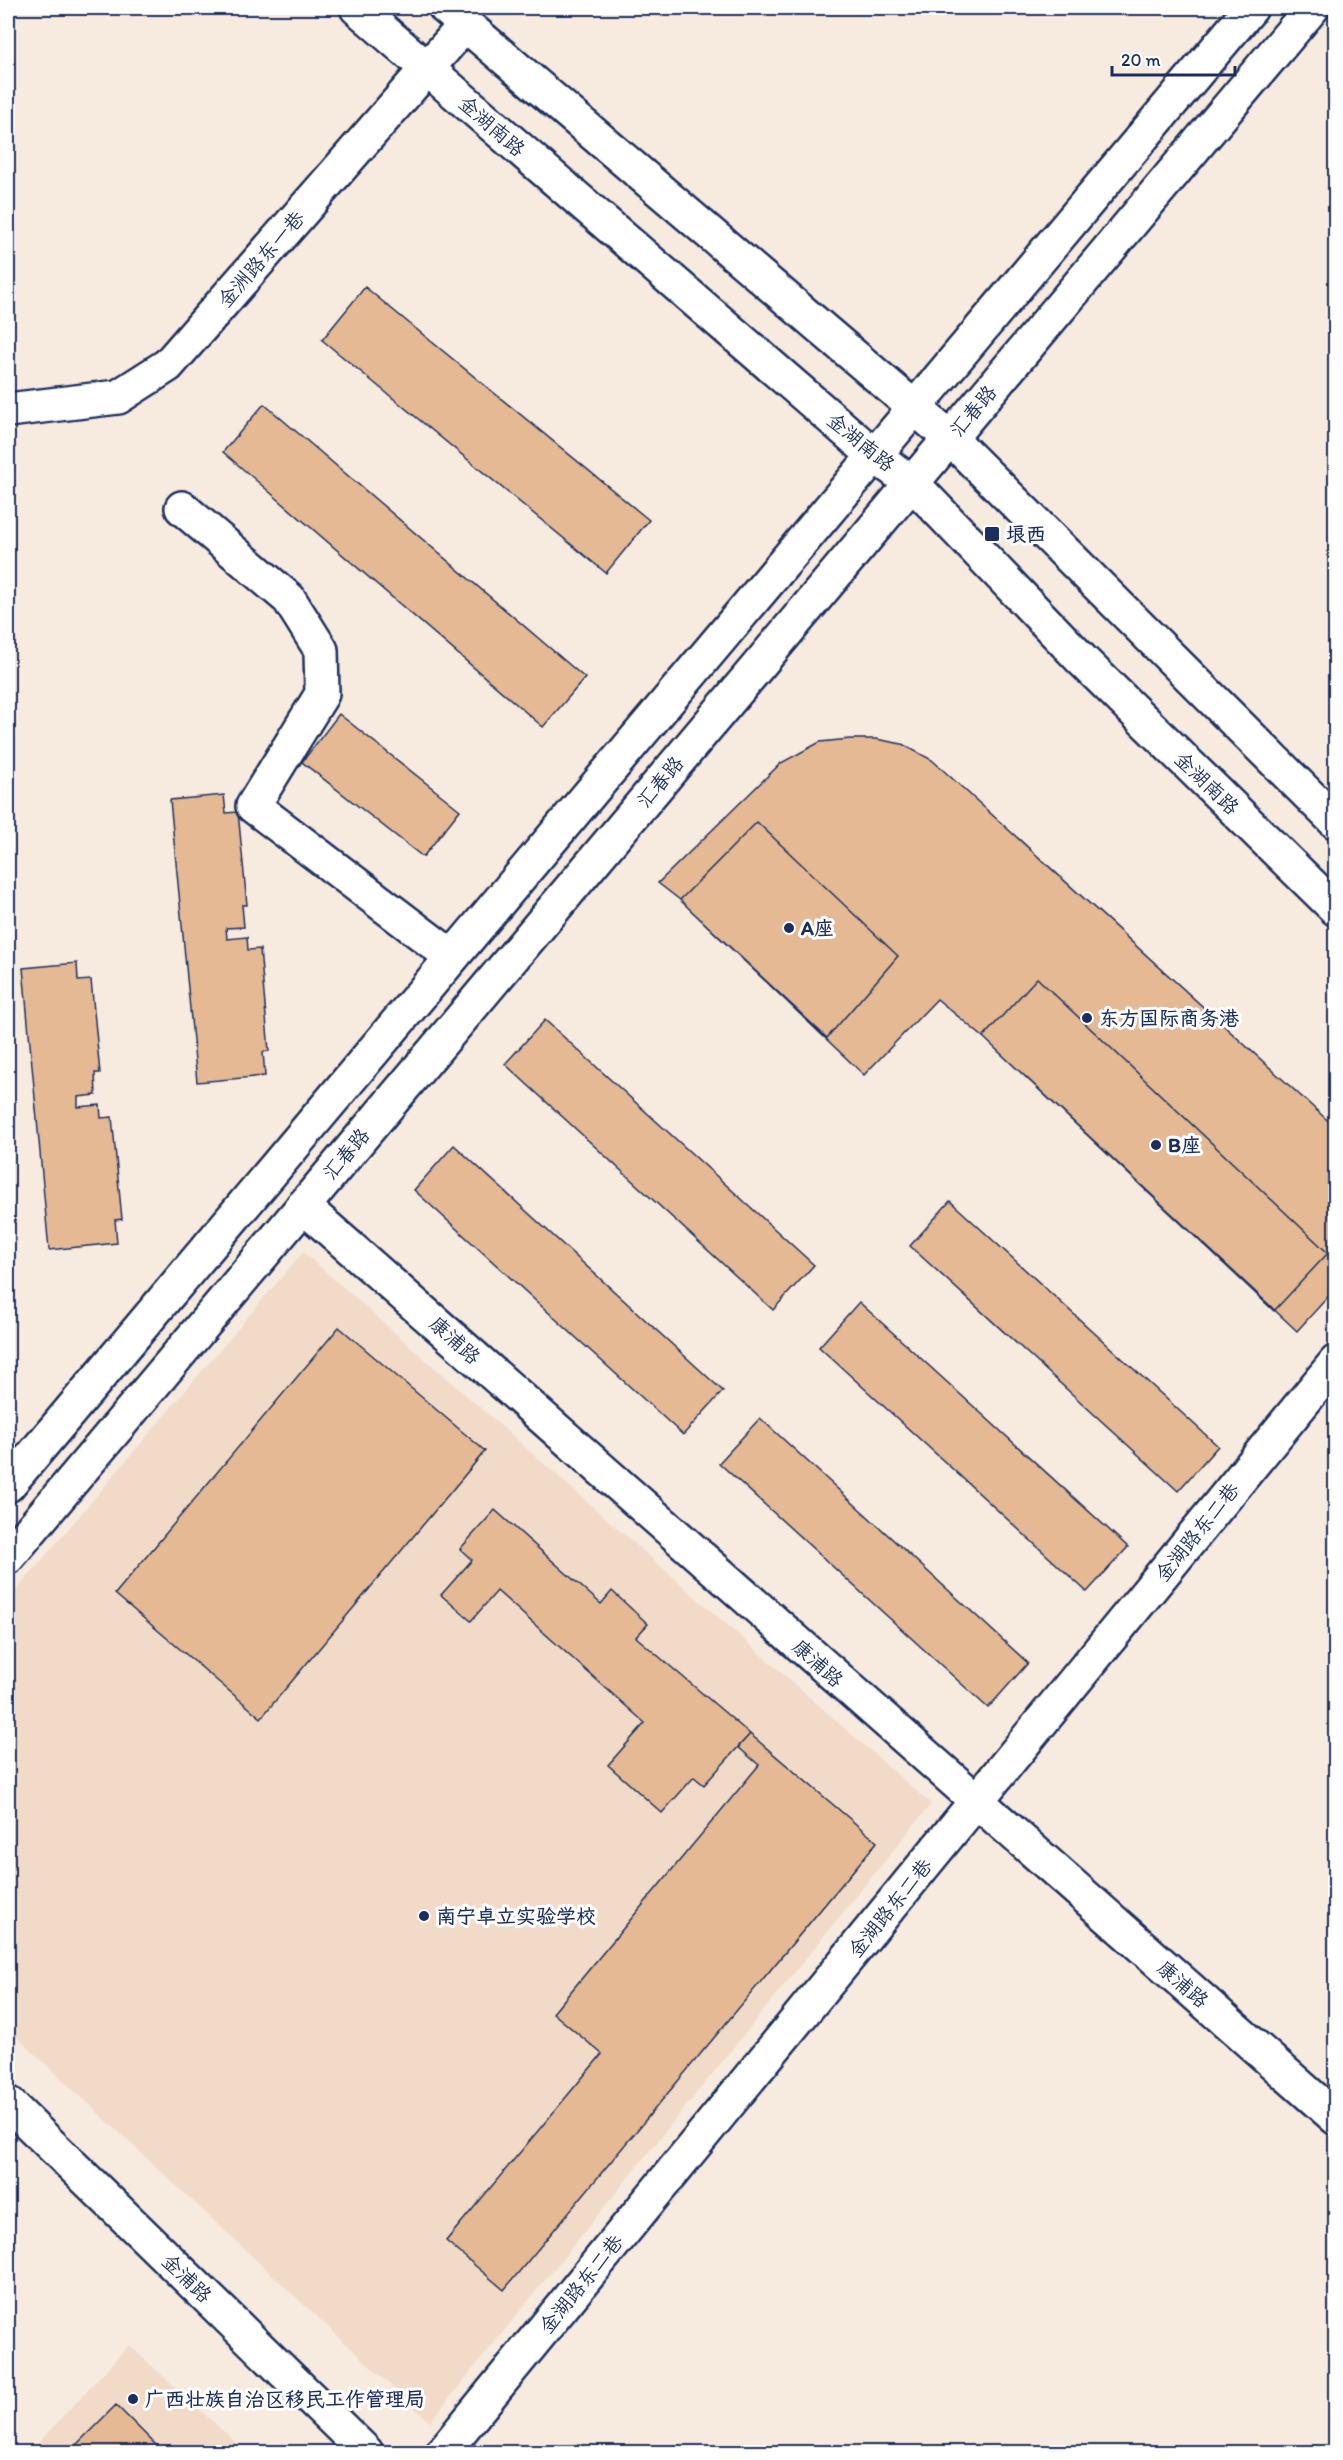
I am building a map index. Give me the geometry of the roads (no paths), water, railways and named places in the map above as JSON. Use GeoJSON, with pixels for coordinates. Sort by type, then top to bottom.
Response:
{"type":"FeatureCollection","features":[{"type":"Feature","properties":{"kind":"main road","name":"金湖南路"},"geometry":{"type":"LineString","coordinates":[[357,8],[874,456],[912,483],[1082,660],[1335,909]]}},
{"type":"Feature","properties":{"kind":"main road"},"geometry":{"type":"LineString","coordinates":[[8,1485],[1251,8]]}},
{"type":"Feature","properties":{"kind":"main road","name":"汇春路"},"geometry":{"type":"LineString","coordinates":[[8,1557],[1312,8]]}},
{"type":"Feature","properties":{"kind":"main road","name":"金洲路东一巷"},"geometry":{"type":"LineString","coordinates":[[8,410],[118,397],[168,365],[426,70],[455,16]]}},
{"type":"Feature","properties":{"kind":"main road"},"geometry":{"type":"LineString","coordinates":[[455,16],[950,438],[1335,822]]}},
{"type":"Feature","properties":{"kind":"main road"},"geometry":{"type":"LineString","coordinates":[[182,508],[289,598],[321,650],[322,694],[253,806],[452,957]]}},
{"type":"Feature","properties":{"kind":"main road","name":"康浦路"},"geometry":{"type":"LineString","coordinates":[[303,1206],[1335,2118]]}},
{"type":"Feature","properties":{"kind":"main road","name":"金湖路东二巷"},"geometry":{"type":"LineString","coordinates":[[443,2452],[1335,1362]]}},
{"type":"Feature","properties":{"kind":"main road","name":"金浦路"},"geometry":{"type":"LineString","coordinates":[[8,2103],[366,2452]]}},
{"type":"Feature","properties":{"kind":"place","name":"埌西"},"geometry":{"type":"Point","coordinates":[992,534]}},
{"type":"Feature","properties":{"kind":"place","name":"A座"},"geometry":{"type":"Point","coordinates":[789,928]}},
{"type":"Feature","properties":{"kind":"place","name":"东方国际商务港"},"geometry":{"type":"Point","coordinates":[1087,1018]}},
{"type":"Feature","properties":{"kind":"place","name":"B座"},"geometry":{"type":"Point","coordinates":[1156,1145]}},
{"type":"Feature","properties":{"kind":"place","name":"南宁卓立实验学校"},"geometry":{"type":"Point","coordinates":[424,1916]}},
{"type":"Feature","properties":{"kind":"place","name":"广西壮族自治区移民工作管理局"},"geometry":{"type":"Point","coordinates":[133,2399]}}]}
